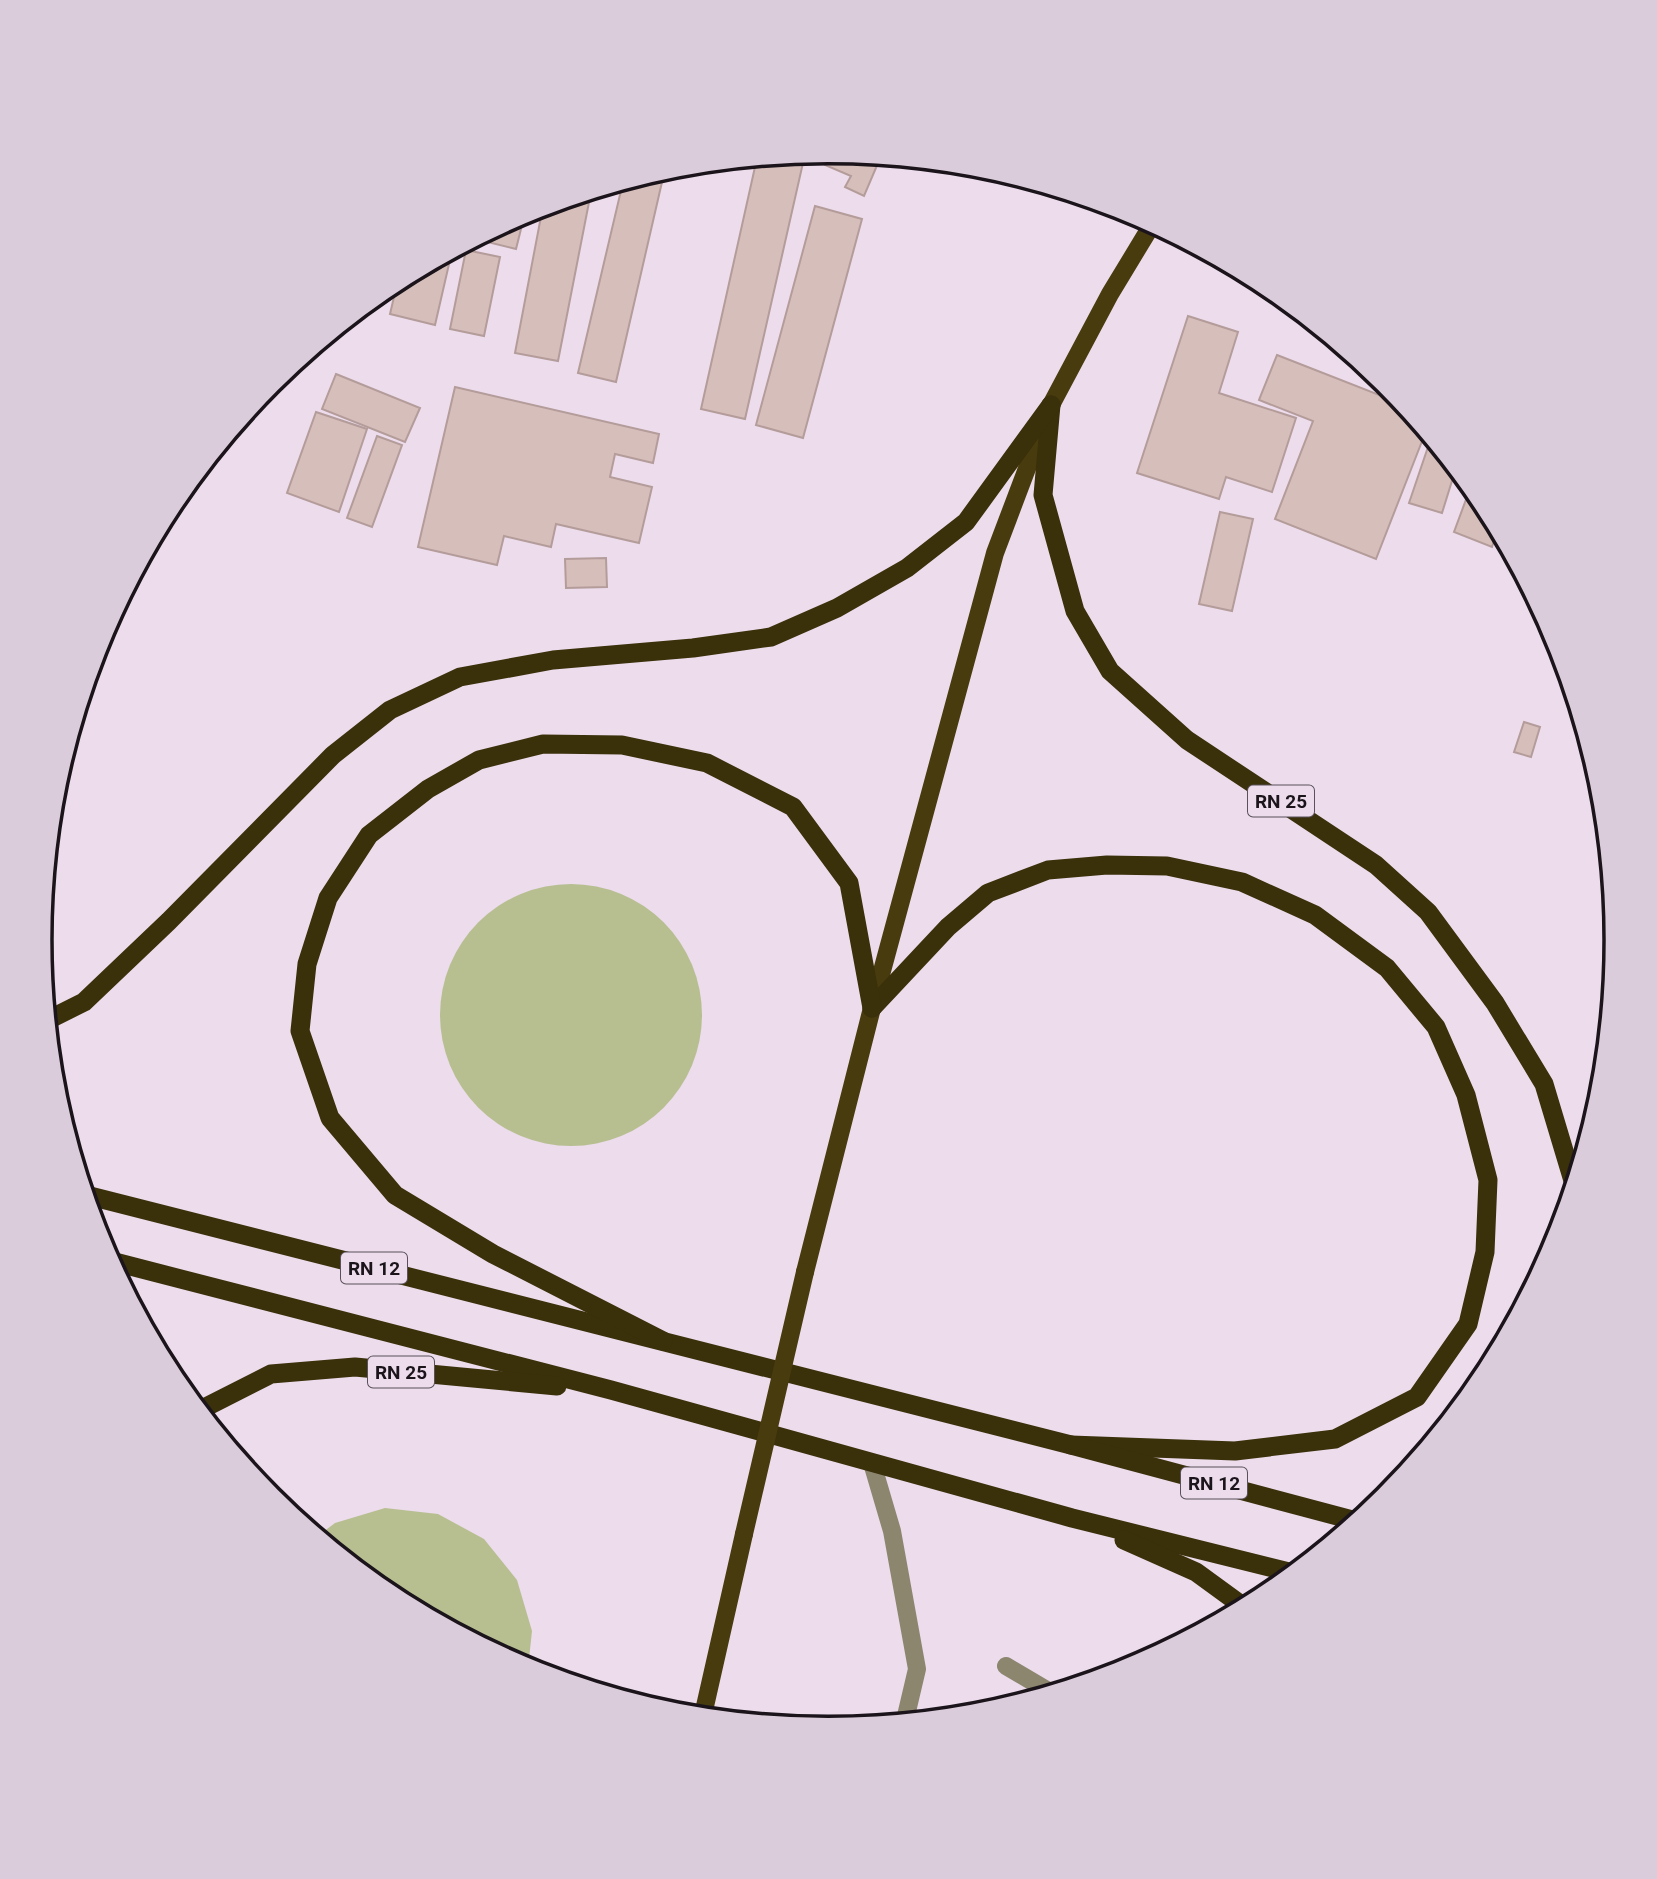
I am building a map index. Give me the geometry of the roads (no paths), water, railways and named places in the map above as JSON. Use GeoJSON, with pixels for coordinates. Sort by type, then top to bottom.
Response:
{"type":"FeatureCollection","features":[{"type":"Feature","properties":{"kind":"highway"},"geometry":{"type":"LineString","coordinates":[[57,1016],[84,1002],[169,921],[333,755],[390,710],[460,677],[553,660],[693,648],[771,636],[837,608],[906,568],[966,522],[1051,405]]}},
{"type":"Feature","properties":{"kind":"highway","name":"RN 25"},"geometry":{"type":"LineString","coordinates":[[1051,405],[1043,495],[1074,611],[1110,671],[1187,740],[1376,865],[1428,912],[1495,1003],[1544,1084],[1569,1168]]}},
{"type":"Feature","properties":{"kind":"highway"},"geometry":{"type":"LineString","coordinates":[[663,1341],[492,1254],[395,1195],[330,1118],[300,1031],[307,964],[328,898],[369,835],[428,789],[479,760],[542,744],[621,745],[707,763],[793,807],[849,883],[872,1008]]}},
{"type":"Feature","properties":{"kind":"highway"},"geometry":{"type":"LineString","coordinates":[[872,1008],[948,927],[988,893],[1048,870],[1107,865],[1167,866],[1242,882],[1315,915],[1387,968],[1436,1027],[1466,1095],[1488,1180],[1485,1252],[1468,1324],[1417,1398],[1335,1438],[1234,1451],[1071,1445]]}},
{"type":"Feature","properties":{"kind":"highway","name":"RN 12"},"geometry":{"type":"LineString","coordinates":[[97,1198],[1071,1445],[1345,1518]]}},
{"type":"Feature","properties":{"kind":"highway"},"geometry":{"type":"LineString","coordinates":[[125,1265],[611,1390],[1072,1518],[1281,1570]]}},
{"type":"Feature","properties":{"kind":"highway","name":"RN 25"},"geometry":{"type":"LineString","coordinates":[[208,1406],[271,1374],[355,1367],[611,1390]]}},
{"type":"Feature","properties":{"kind":"highway"},"geometry":{"type":"LineString","coordinates":[[1072,1518],[1196,1572],[1235,1600]]}},
{"type":"Feature","properties":{"kind":"main road"},"geometry":{"type":"LineString","coordinates":[[705,1706],[805,1272],[872,1008],[995,553],[1051,405],[1110,295],[1147,233]]}},
{"type":"Feature","properties":{"kind":"lane"},"geometry":{"type":"LineString","coordinates":[[873,1463],[892,1531],[917,1669],[907,1711]]}},
{"type":"Feature","properties":{"kind":"lane"},"geometry":{"type":"LineString","coordinates":[[1006,1666],[1039,1686]]}}]}
